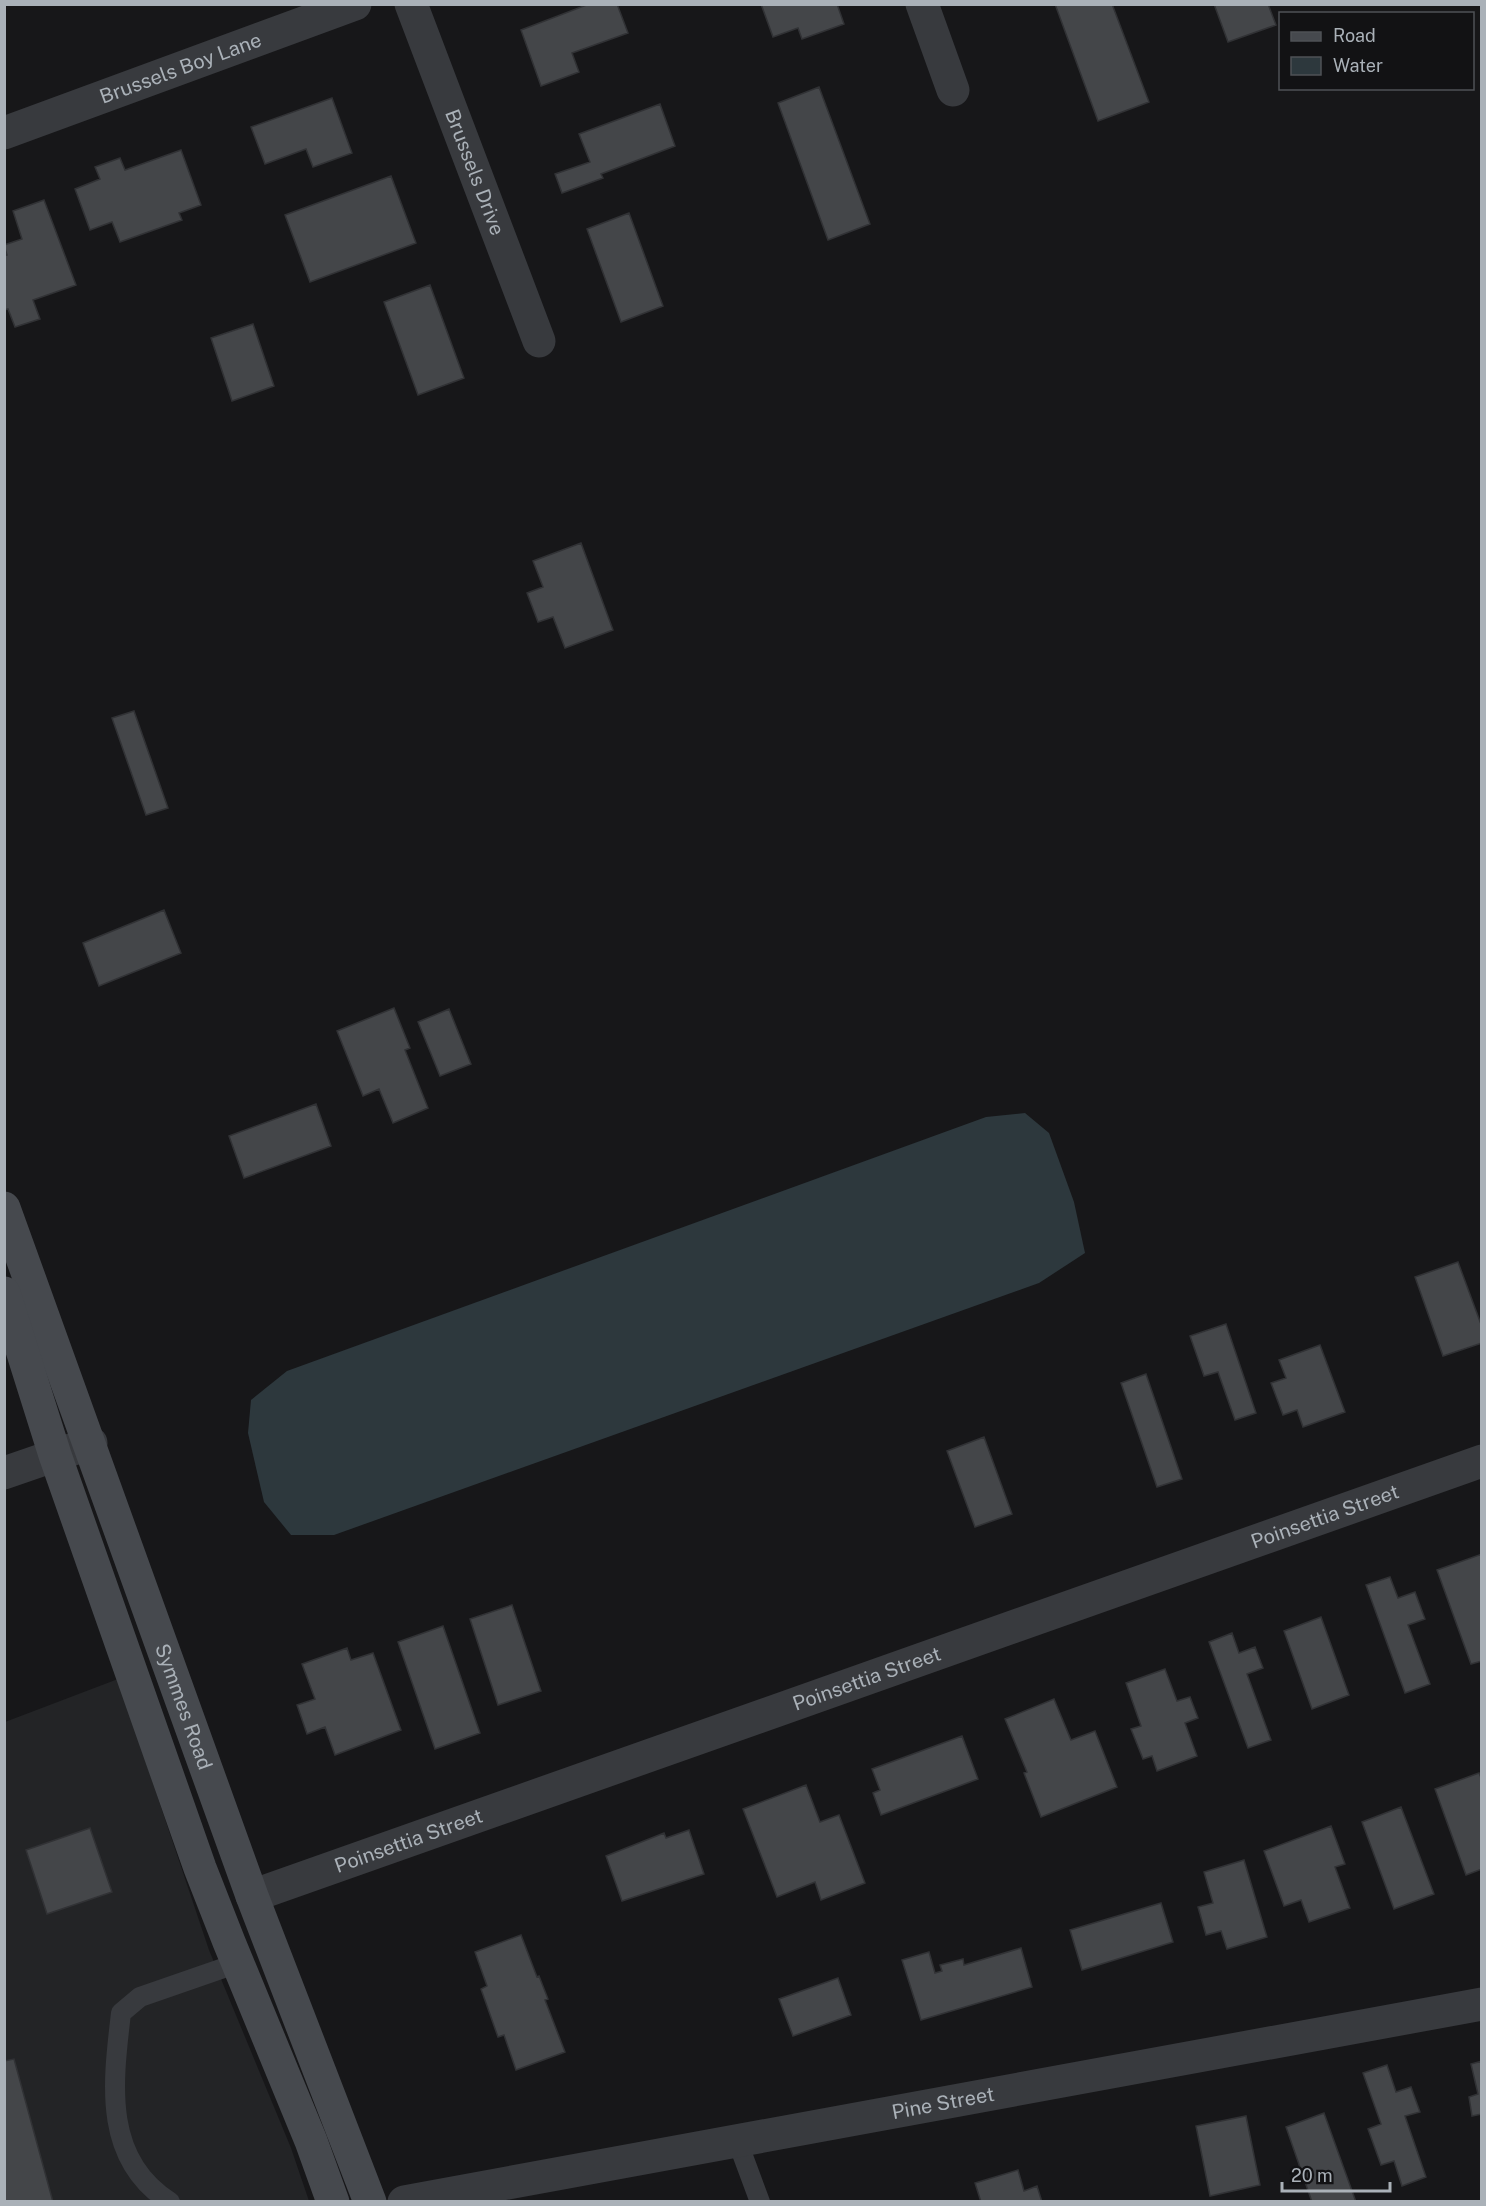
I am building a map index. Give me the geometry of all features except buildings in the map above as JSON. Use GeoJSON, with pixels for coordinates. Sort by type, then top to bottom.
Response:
{"type":"FeatureCollection","features":[{"type":"Feature","properties":{"kind":"street","name":"Brussels Boy Lane"},"geometry":{"type":"LineString","coordinates":[[4,132],[355,4]]}},
{"type":"Feature","properties":{"kind":"street","name":"Brussels Drive"},"geometry":{"type":"LineString","coordinates":[[411,4],[539,341]]}},
{"type":"Feature","properties":{"kind":"street"},"geometry":{"type":"LineString","coordinates":[[922,4],[953,90]]}},
{"type":"Feature","properties":{"kind":"street","name":"Symmes Road"},"geometry":{"type":"LineString","coordinates":[[4,1208],[91,1443],[252,1896],[370,2202]]}},
{"type":"Feature","properties":{"kind":"street","name":"Symmes Road"},"geometry":{"type":"LineString","coordinates":[[4,1293],[55,1455],[200,1868],[311,2141],[333,2202]]}},
{"type":"Feature","properties":{"kind":"street"},"geometry":{"type":"LineString","coordinates":[[4,1473],[91,1443]]}},
{"type":"Feature","properties":{"kind":"street","name":"Poinsettia Street"},"geometry":{"type":"LineString","coordinates":[[252,1896],[1482,1461]]}},
{"type":"Feature","properties":{"kind":"street","name":"Pine Street"},"geometry":{"type":"LineString","coordinates":[[404,2202],[1482,2004]]}},
{"type":"Feature","properties":{"kind":"lane"},"geometry":{"type":"LineString","coordinates":[[170,2202],[153,2191],[130,2163],[118,2129],[115,2061],[121,2013],[140,1997],[238,1963]]}},
{"type":"Feature","properties":{"kind":"lane"},"geometry":{"type":"LineString","coordinates":[[737,2140],[760,2202]]}},
{"type":"Feature","properties":{"kind":"shaded area"},"geometry":{"type":"Polygon","coordinates":[[[118,1679],[209,1950],[291,2148],[309,2201],[5,2202],[5,1722],[118,1679]]]}},
{"type":"Feature","properties":{"kind":"water"},"geometry":{"type":"Polygon","coordinates":[[[1025,1113],[1049,1133],[1074,1202],[1085,1253],[1039,1283],[334,1535],[291,1535],[264,1502],[248,1433],[251,1400],[287,1371],[986,1117],[1025,1113]]]}}]}
